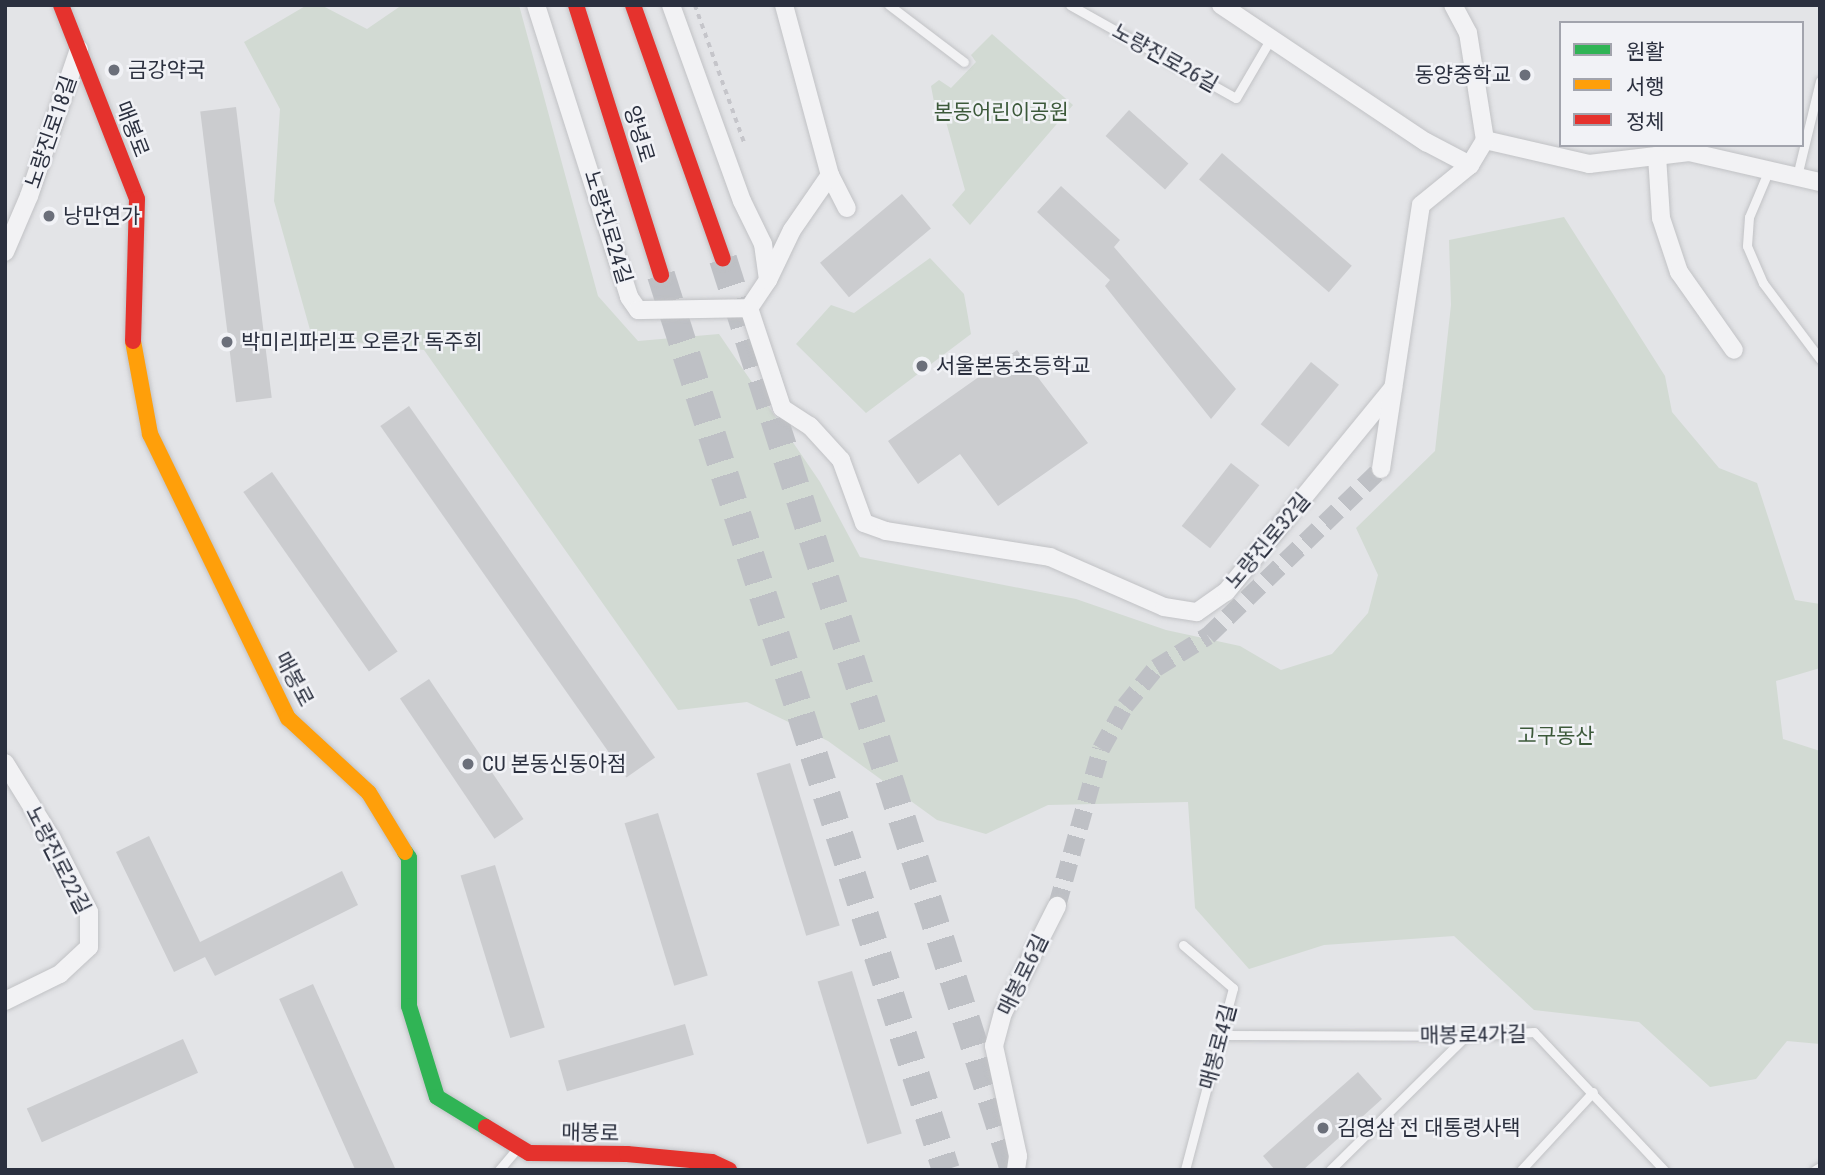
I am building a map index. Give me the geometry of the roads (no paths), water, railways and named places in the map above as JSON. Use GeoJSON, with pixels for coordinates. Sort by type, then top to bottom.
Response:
{"type":"FeatureCollection","features":[{"type":"Feature","properties":{"kind":"street","name":"매봉로"},"geometry":{"type":"LineString","coordinates":[[61,5],[137,199],[132,334],[150,434],[288,718],[369,793],[409,858],[409,1006],[438,1097],[529,1153],[618,1153],[712,1162],[729,1170]]}},
{"type":"Feature","properties":{"kind":"street","name":"노량진로24길"},"geometry":{"type":"LineString","coordinates":[[536,5],[629,297],[638,310],[749,308]]}},
{"type":"Feature","properties":{"kind":"street","name":"양녕로"},"geometry":{"type":"LineString","coordinates":[[576,5],[661,275]]}},
{"type":"Feature","properties":{"kind":"street","name":"양녕로"},"geometry":{"type":"LineString","coordinates":[[634,5],[723,259]]}},
{"type":"Feature","properties":{"kind":"street"},"geometry":{"type":"LineString","coordinates":[[671,5],[743,201],[763,244],[768,281]]}},
{"type":"Feature","properties":{"kind":"street"},"geometry":{"type":"LineString","coordinates":[[784,5],[830,175],[846,208]]}},
{"type":"Feature","properties":{"kind":"street"},"geometry":{"type":"LineString","coordinates":[[1381,470],[1421,205],[1470,165],[1485,140],[1468,33],[1453,5]]}},
{"type":"Feature","properties":{"kind":"street"},"geometry":{"type":"LineString","coordinates":[[1231,9],[1426,142],[1470,165]]}},
{"type":"Feature","properties":{"kind":"street","name":"노량진로18길"},"geometry":{"type":"LineString","coordinates":[[5,252],[30,195],[79,49]]}},
{"type":"Feature","properties":{"kind":"street"},"geometry":{"type":"LineString","coordinates":[[1485,140],[1589,163],[1689,152],[1820,182]]}},
{"type":"Feature","properties":{"kind":"street"},"geometry":{"type":"LineString","coordinates":[[1657,156],[1661,218],[1679,272],[1734,351]]}},
{"type":"Feature","properties":{"kind":"street"},"geometry":{"type":"LineString","coordinates":[[749,308],[768,281],[792,230],[830,175]]}},
{"type":"Feature","properties":{"kind":"street","name":"노량진로32길"},"geometry":{"type":"LineString","coordinates":[[749,308],[782,408],[810,426],[841,460],[864,523],[886,531],[1050,557],[1164,607],[1197,612],[1226,592],[1393,388]]}},
{"type":"Feature","properties":{"kind":"street","name":"노량진로22길"},"geometry":{"type":"LineString","coordinates":[[5,763],[52,839],[89,912],[89,947],[60,974],[5,1001]]}},
{"type":"Feature","properties":{"kind":"street","name":"매봉로6길"},"geometry":{"type":"LineString","coordinates":[[1016,1170],[1018,1156],[994,1046],[1003,1013],[1058,906]]}},
{"type":"Feature","properties":{"kind":"lane"},"geometry":{"type":"LineString","coordinates":[[889,5],[964,62]]}},
{"type":"Feature","properties":{"kind":"lane","name":"노량진로26길"},"geometry":{"type":"LineString","coordinates":[[1070,5],[1236,98],[1270,38]]}},
{"type":"Feature","properties":{"kind":"lane"},"geometry":{"type":"LineString","coordinates":[[1804,147],[1820,80]]}},
{"type":"Feature","properties":{"kind":"lane"},"geometry":{"type":"LineString","coordinates":[[1797,176],[1804,147]]}},
{"type":"Feature","properties":{"kind":"lane"},"geometry":{"type":"LineString","coordinates":[[1769,172],[1749,217],[1747,246],[1763,283],[1820,359]]}},
{"type":"Feature","properties":{"kind":"lane","name":"매봉로4길"},"geometry":{"type":"LineString","coordinates":[[1183,945],[1233,988],[1185,1170]]}},
{"type":"Feature","properties":{"kind":"lane","name":"매봉로4가길"},"geometry":{"type":"LineString","coordinates":[[1222,1035],[1466,1036],[1534,1032],[1664,1170]]}},
{"type":"Feature","properties":{"kind":"lane"},"geometry":{"type":"LineString","coordinates":[[1330,1170],[1466,1036]]}},
{"type":"Feature","properties":{"kind":"lane"},"geometry":{"type":"LineString","coordinates":[[1521,1170],[1593,1092]]}},
{"type":"Feature","properties":{"kind":"lane"},"geometry":{"type":"LineString","coordinates":[[499,1170],[518,1147]]}},
{"type":"Feature","properties":{"kind":"lane"},"geometry":{"type":"LineString","coordinates":[[1815,1170],[1820,1167]]}},
{"type":"Feature","properties":{"kind":"tunnel"},"geometry":{"type":"LineString","coordinates":[[723,259],[1014,1170]]}},
{"type":"Feature","properties":{"kind":"tunnel"},"geometry":{"type":"LineString","coordinates":[[661,275],[946,1170]]}},
{"type":"Feature","properties":{"kind":"tunnel"},"geometry":{"type":"LineString","coordinates":[[1057,906],[1101,749],[1125,706],[1156,668],[1208,636],[1381,469]]}},
{"type":"Feature","properties":{"kind":"place","name":"금강약국"},"geometry":{"type":"Point","coordinates":[114,70]}},
{"type":"Feature","properties":{"kind":"place","name":"동양중학교"},"geometry":{"type":"Point","coordinates":[1525,75]}},
{"type":"Feature","properties":{"kind":"place","name":"낭만연가"},"geometry":{"type":"Point","coordinates":[49,216]}},
{"type":"Feature","properties":{"kind":"place","name":"박미리파리프 오른간 독주회"},"geometry":{"type":"Point","coordinates":[227,342]}},
{"type":"Feature","properties":{"kind":"place","name":"서울본동초등학교"},"geometry":{"type":"Point","coordinates":[922,366]}},
{"type":"Feature","properties":{"kind":"place","name":"CU 본동신동아점"},"geometry":{"type":"Point","coordinates":[468,764]}},
{"type":"Feature","properties":{"kind":"place","name":"김영삼 전 대통령사택"},"geometry":{"type":"Point","coordinates":[1323,1128]}},
{"type":"Feature","properties":{"kind":"park label","name":"본동어린이공원"},"geometry":{"type":"Point","coordinates":[1001,112]}},
{"type":"Feature","properties":{"kind":"park label","name":"고구동산"},"geometry":{"type":"Point","coordinates":[1556,736]}}]}
